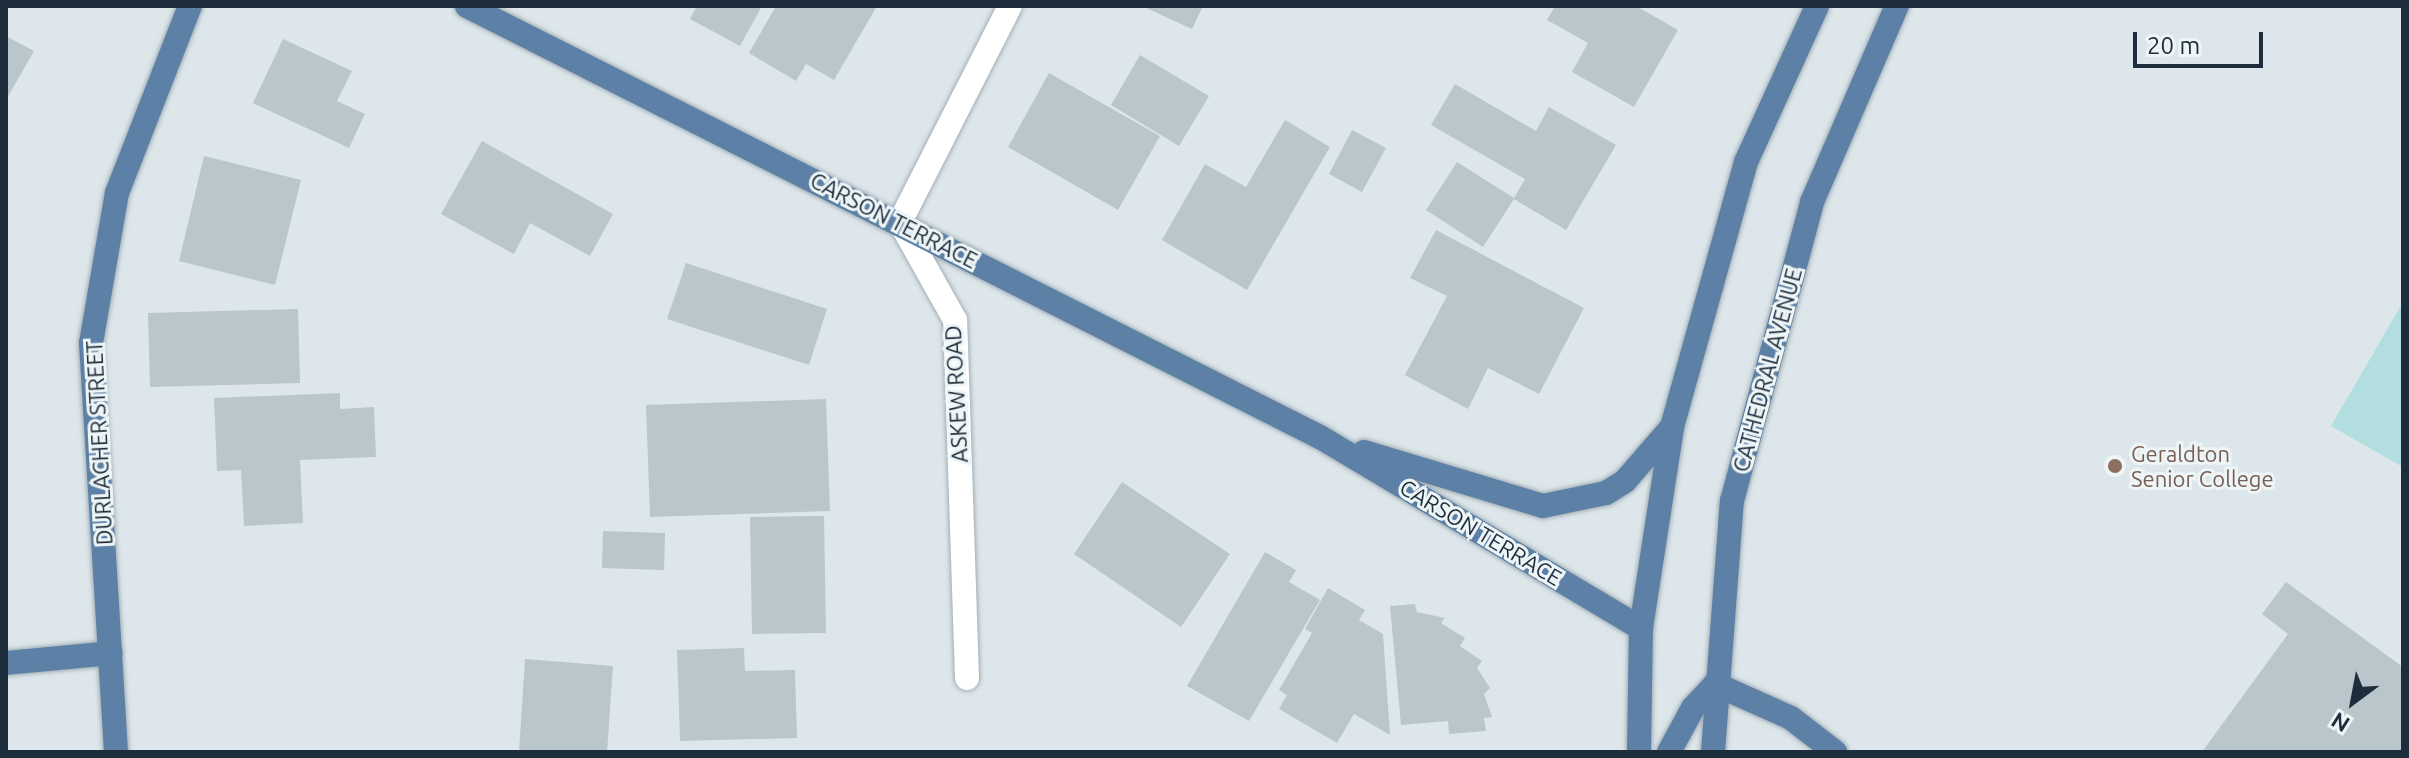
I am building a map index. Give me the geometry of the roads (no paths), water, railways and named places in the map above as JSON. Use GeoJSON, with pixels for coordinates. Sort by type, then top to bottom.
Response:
{"type":"FeatureCollection","features":[{"type":"Feature","properties":{"kind":"main road","name":"DURLACHER STREET"},"geometry":{"type":"LineString","coordinates":[[116,752],[91,343],[117,193],[190,6]]}},
{"type":"Feature","properties":{"kind":"main road","name":"CARSON TERRACE"},"geometry":{"type":"LineString","coordinates":[[467,6],[900,222],[1320,437],[1641,628]]}},
{"type":"Feature","properties":{"kind":"main road"},"geometry":{"type":"LineString","coordinates":[[1639,752],[1641,628],[1672,427],[1746,162],[1817,6]]}},
{"type":"Feature","properties":{"kind":"main road","name":"CATHEDRAL AVENUE"},"geometry":{"type":"LineString","coordinates":[[1713,752],[1715,684],[1732,501],[1812,202],[1897,6]]}},
{"type":"Feature","properties":{"kind":"main road","name":"CARSON TERRACE"},"geometry":{"type":"LineString","coordinates":[[1320,437],[1543,506],[1606,493],[1625,481],[1672,427]]}},
{"type":"Feature","properties":{"kind":"main road"},"geometry":{"type":"LineString","coordinates":[[6,663],[111,653]]}},
{"type":"Feature","properties":{"kind":"main road"},"geometry":{"type":"LineString","coordinates":[[1669,752],[1693,708],[1715,684],[1791,718],[1835,752]]}},
{"type":"Feature","properties":{"kind":"street"},"geometry":{"type":"LineString","coordinates":[[900,222],[1010,6]]}},
{"type":"Feature","properties":{"kind":"street","name":"ASKEW ROAD"},"geometry":{"type":"LineString","coordinates":[[900,222],[955,320],[967,678]]}},
{"type":"Feature","properties":{"kind":"place","name":"Geraldton Senior College"},"geometry":{"type":"Point","coordinates":[2115,466]}}]}
